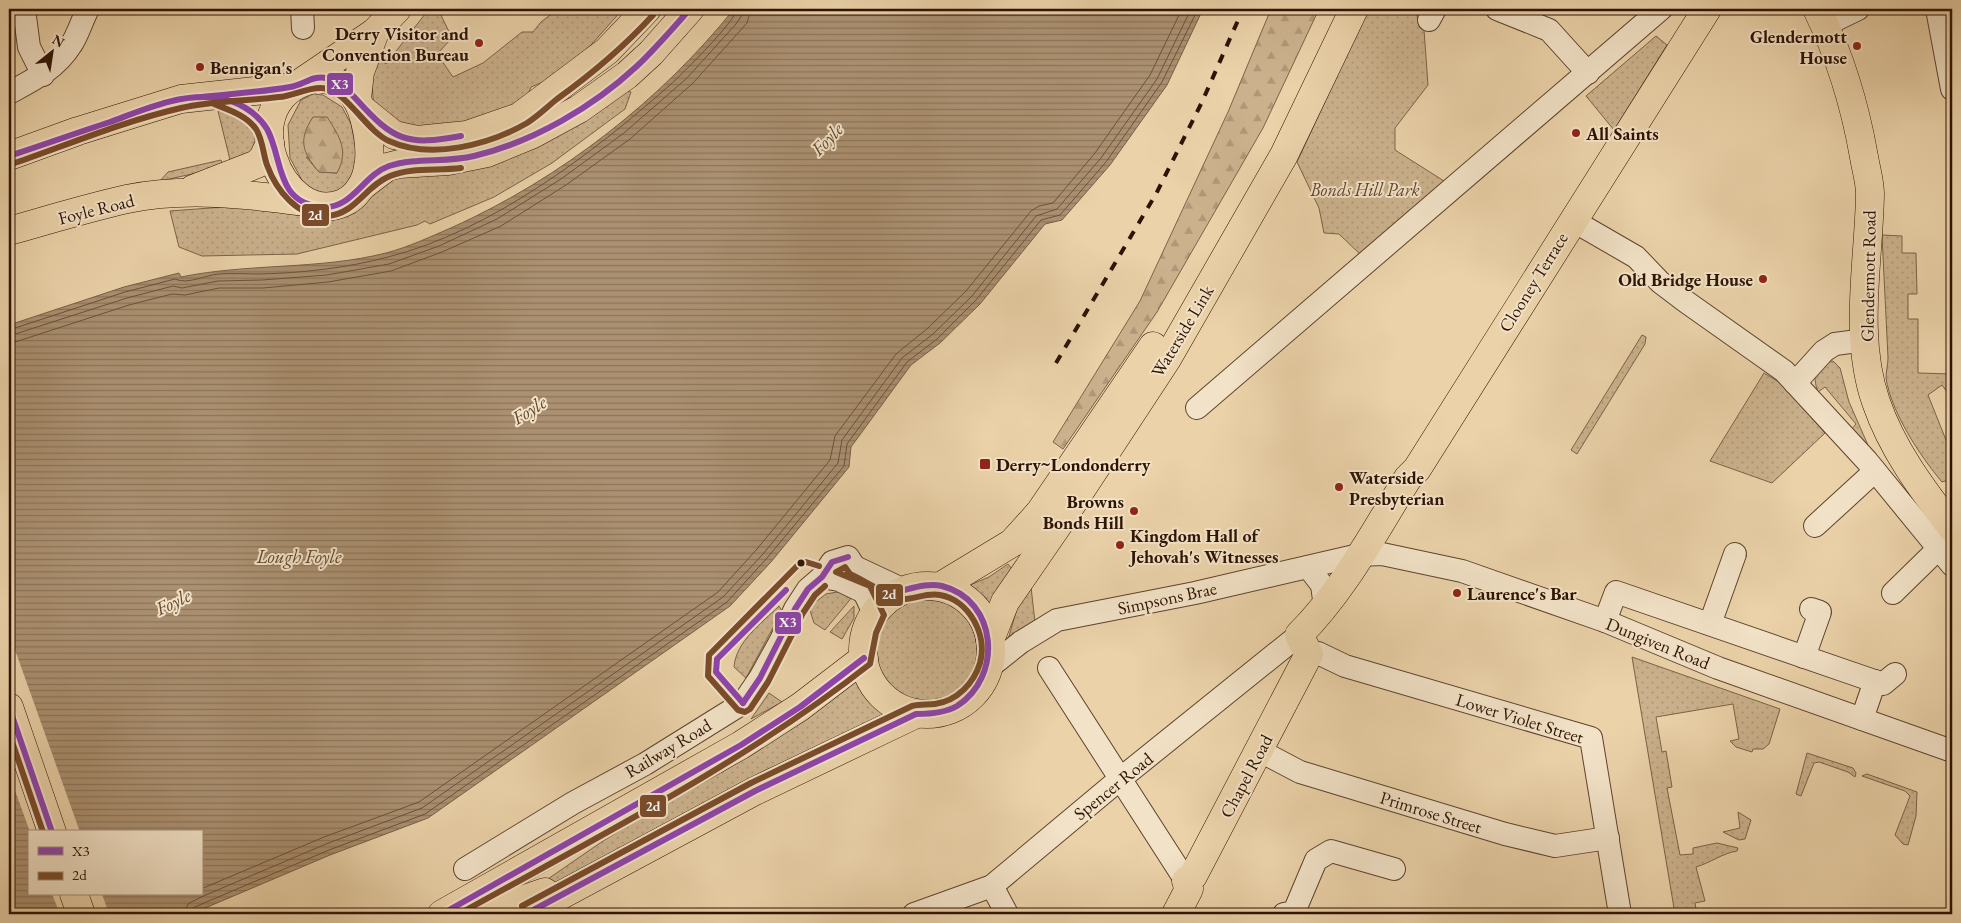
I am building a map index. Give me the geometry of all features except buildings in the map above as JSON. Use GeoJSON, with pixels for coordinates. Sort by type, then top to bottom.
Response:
{"type":"FeatureCollection","features":[{"type":"Feature","properties":{"kind":"main road"},"geometry":{"type":"LineString","coordinates":[[270,139],[272,110],[277,102],[298,84],[375,32],[398,9]]}},
{"type":"Feature","properties":{"kind":"main road"},"geometry":{"type":"LineString","coordinates":[[9,156],[158,105],[181,100],[298,84],[317,78],[329,79],[338,83],[394,135],[417,140],[467,135],[519,117],[607,51],[647,9]]}},
{"type":"Feature","properties":{"kind":"main road"},"geometry":{"type":"LineString","coordinates":[[217,96],[233,102],[254,114],[261,121],[270,139],[275,162],[286,185],[305,202],[323,207],[336,206],[350,200],[361,187],[387,167],[399,164],[448,161],[487,153],[533,134],[579,109],[627,75],[690,9]]}},
{"type":"Feature","properties":{"kind":"main road","name":"Waterside Link"},"geometry":{"type":"LineString","coordinates":[[941,586],[1012,543],[1040,512],[1151,350],[1268,146],[1333,9]]}},
{"type":"Feature","properties":{"kind":"main road","name":"Waterside Link"},"geometry":{"type":"LineString","coordinates":[[990,640],[1005,602],[1167,359],[1284,155],[1354,9]]}},
{"type":"Feature","properties":{"kind":"main road","name":"Clooney Terrace"},"geometry":{"type":"LineString","coordinates":[[1325,607],[1408,478],[1417,469],[1572,220],[1707,9]]}},
{"type":"Feature","properties":{"kind":"main road","name":"Glendermott Road"},"geometry":{"type":"LineString","coordinates":[[1821,17],[1841,64],[1857,116],[1870,191],[1865,340],[1875,400],[1892,441],[1932,503],[1948,532]]}},
{"type":"Feature","properties":{"kind":"main road"},"geometry":{"type":"LineString","coordinates":[[361,187],[366,176],[370,155],[360,104],[360,72],[375,32]]}},
{"type":"Feature","properties":{"kind":"main road","name":"Foyle Road"},"geometry":{"type":"LineString","coordinates":[[184,193],[257,164],[263,158],[270,139]]}},
{"type":"Feature","properties":{"kind":"main road","name":"Foyle Road"},"geometry":{"type":"LineString","coordinates":[[9,231],[128,199],[184,193],[255,195],[305,202]]}},
{"type":"Feature","properties":{"kind":"main road"},"geometry":{"type":"LineString","coordinates":[[920,586],[941,586],[958,592],[973,604],[984,621],[990,640],[990,658],[987,669],[975,691],[958,706],[938,713],[916,714],[897,708],[883,697],[872,683],[864,658],[864,640],[868,626],[870,604],[887,600],[904,590],[920,586]]}},
{"type":"Feature","properties":{"kind":"main road","name":"Chapel Road"},"geometry":{"type":"LineString","coordinates":[[1176,914],[1189,889],[1186,881],[1193,876],[1260,751],[1304,644],[1325,607]]}},
{"type":"Feature","properties":{"kind":"main road"},"geometry":{"type":"LineString","coordinates":[[442,914],[741,746],[800,707],[864,658]]}},
{"type":"Feature","properties":{"kind":"main road"},"geometry":{"type":"LineString","coordinates":[[9,707],[51,830]]}},
{"type":"Feature","properties":{"kind":"main road"},"geometry":{"type":"LineString","coordinates":[[526,914],[755,791],[916,714]]}},
{"type":"Feature","properties":{"kind":"main road"},"geometry":{"type":"LineString","coordinates":[[481,914],[534,879],[593,828]]}},
{"type":"Feature","properties":{"kind":"main road"},"geometry":{"type":"LineString","coordinates":[[481,914],[601,873]]}},
{"type":"Feature","properties":{"kind":"main road"},"geometry":{"type":"LineString","coordinates":[[75,896],[81,914]]}},
{"type":"Feature","properties":{"kind":"street"},"geometry":{"type":"LineString","coordinates":[[24,9],[29,47],[43,75]]}},
{"type":"Feature","properties":{"kind":"street"},"geometry":{"type":"LineString","coordinates":[[9,93],[43,75],[72,45],[88,9]]}},
{"type":"Feature","properties":{"kind":"street"},"geometry":{"type":"LineString","coordinates":[[1497,9],[1549,30],[1588,73]]}},
{"type":"Feature","properties":{"kind":"street"},"geometry":{"type":"LineString","coordinates":[[1197,408],[1661,9]]}},
{"type":"Feature","properties":{"kind":"street"},"geometry":{"type":"LineString","coordinates":[[1821,17],[1858,9]]}},
{"type":"Feature","properties":{"kind":"street"},"geometry":{"type":"LineString","coordinates":[[1937,9],[1952,89]]}},
{"type":"Feature","properties":{"kind":"street"},"geometry":{"type":"LineString","coordinates":[[1572,220],[1636,257],[1673,291],[1784,371],[1875,471],[1948,532],[1893,593]]}},
{"type":"Feature","properties":{"kind":"street"},"geometry":{"type":"LineString","coordinates":[[1795,382],[1824,351],[1835,344],[1865,340]]}},
{"type":"Feature","properties":{"kind":"street"},"geometry":{"type":"LineString","coordinates":[[1815,526],[1875,471]]}},
{"type":"Feature","properties":{"kind":"street","name":"Dungiven Road"},"geometry":{"type":"LineString","coordinates":[[1360,555],[1382,554],[1462,571],[1605,621],[1718,668],[1952,751]]}},
{"type":"Feature","properties":{"kind":"street"},"geometry":{"type":"LineString","coordinates":[[1710,624],[1735,554]]}},
{"type":"Feature","properties":{"kind":"street","name":"Simpsons Brae"},"geometry":{"type":"LineString","coordinates":[[987,669],[1021,642],[1057,620],[1360,555]]}},
{"type":"Feature","properties":{"kind":"street","name":"Railway Road"},"geometry":{"type":"LineString","coordinates":[[464,870],[742,704],[760,678],[795,609],[808,589],[822,577],[832,562],[840,558],[852,562]]}},
{"type":"Feature","properties":{"kind":"street"},"geometry":{"type":"LineString","coordinates":[[852,562],[864,582],[870,604]]}},
{"type":"Feature","properties":{"kind":"street"},"geometry":{"type":"LineString","coordinates":[[852,562],[904,590]]}},
{"type":"Feature","properties":{"kind":"street"},"geometry":{"type":"LineString","coordinates":[[1308,567],[1322,585],[1325,607]]}},
{"type":"Feature","properties":{"kind":"street"},"geometry":{"type":"LineString","coordinates":[[822,577],[839,580],[870,604]]}},
{"type":"Feature","properties":{"kind":"street"},"geometry":{"type":"LineString","coordinates":[[1605,621],[1616,592],[1804,657],[1885,678],[1862,719]]}},
{"type":"Feature","properties":{"kind":"street"},"geometry":{"type":"LineString","coordinates":[[1804,657],[1820,612],[1811,609]]}},
{"type":"Feature","properties":{"kind":"street","name":"Spencer Road"},"geometry":{"type":"LineString","coordinates":[[914,914],[992,886],[1120,779],[1304,644]]}},
{"type":"Feature","properties":{"kind":"street","name":"Lower Violet Street"},"geometry":{"type":"LineString","coordinates":[[1304,644],[1318,653],[1353,669],[1591,738],[1620,914]]}},
{"type":"Feature","properties":{"kind":"street"},"geometry":{"type":"LineString","coordinates":[[1049,668],[1186,881]]}},
{"type":"Feature","properties":{"kind":"street","name":"Primrose Street"},"geometry":{"type":"LineString","coordinates":[[1260,751],[1300,772],[1505,834],[1555,846],[1608,838]]}},
{"type":"Feature","properties":{"kind":"street"},"geometry":{"type":"LineString","coordinates":[[1284,914],[1294,912],[1316,860],[1330,851],[1394,869]]}},
{"type":"Feature","properties":{"kind":"street"},"geometry":{"type":"LineString","coordinates":[[992,886],[1007,914]]}},
{"type":"Feature","properties":{"kind":"green space"},"geometry":{"type":"Polygon","coordinates":[[[429,9],[438,9],[452,38],[437,54],[453,77],[483,63],[522,32],[533,32],[541,22],[558,9],[623,9],[591,45],[555,77],[531,87],[526,99],[493,119],[415,132],[375,109],[372,90],[373,77],[381,60],[386,64],[429,9]]]}},
{"type":"Feature","properties":{"kind":"green space"},"geometry":{"type":"Polygon","coordinates":[[[1271,9],[1319,9],[1263,128],[1157,312],[1063,449],[1053,442],[1140,301],[1228,112],[1271,9]]]}},
{"type":"Feature","properties":{"kind":"green space","name":"Bonds Hill Park"},"geometry":{"type":"Polygon","coordinates":[[[1368,9],[1418,9],[1416,14],[1424,30],[1428,85],[1395,128],[1395,150],[1444,181],[1372,252],[1362,256],[1339,234],[1324,233],[1319,208],[1297,162],[1368,9]]]}},
{"type":"Feature","properties":{"kind":"green space"},"geometry":{"type":"Polygon","coordinates":[[[1656,36],[1667,45],[1614,130],[1586,96],[1656,36]]]}},
{"type":"Feature","properties":{"kind":"green space"},"geometry":{"type":"Polygon","coordinates":[[[623,90],[631,92],[625,109],[552,163],[494,197],[430,224],[425,221],[417,225],[297,254],[202,256],[179,247],[170,211],[237,206],[324,219],[335,218],[361,206],[387,177],[623,90]]]}},
{"type":"Feature","properties":{"kind":"green space"},"geometry":{"type":"Polygon","coordinates":[[[313,94],[323,95],[342,107],[351,124],[358,158],[354,177],[343,191],[327,195],[305,186],[290,158],[288,125],[301,100],[313,94]],[[306,157],[319,172],[337,173],[306,157]]]}},
{"type":"Feature","properties":{"kind":"green space"},"geometry":{"type":"Polygon","coordinates":[[[218,111],[236,114],[250,121],[255,127],[257,134],[257,142],[253,152],[230,160],[218,111]]]}},
{"type":"Feature","properties":{"kind":"green space"},"geometry":{"type":"Polygon","coordinates":[[[313,117],[327,117],[339,138],[343,151],[341,165],[337,173],[319,172],[306,152],[304,146],[305,132],[313,117]]]}},
{"type":"Feature","properties":{"kind":"green space"},"geometry":{"type":"Polygon","coordinates":[[[221,160],[224,167],[160,181],[168,172],[221,160]]]}},
{"type":"Feature","properties":{"kind":"green space"},"geometry":{"type":"Polygon","coordinates":[[[1882,235],[1902,236],[1902,253],[1916,253],[1917,294],[1908,294],[1908,319],[1918,319],[1918,373],[1952,374],[1952,399],[1942,385],[1928,395],[1948,445],[1952,443],[1952,479],[1942,482],[1908,433],[1900,419],[1889,391],[1886,378],[1888,358],[1882,235]]]}},
{"type":"Feature","properties":{"kind":"green space"},"geometry":{"type":"Polygon","coordinates":[[[1642,335],[1646,337],[1645,344],[1577,454],[1571,450],[1642,335]]]}},
{"type":"Feature","properties":{"kind":"green space"},"geometry":{"type":"Polygon","coordinates":[[[1833,361],[1840,368],[1849,402],[1871,452],[1849,432],[1856,424],[1825,387],[1818,392],[1815,381],[1816,372],[1822,365],[1833,361]]]}},
{"type":"Feature","properties":{"kind":"green space"},"geometry":{"type":"Polygon","coordinates":[[[1764,373],[1782,384],[1825,433],[1772,483],[1710,461],[1764,373]]]}},
{"type":"Feature","properties":{"kind":"green space"},"geometry":{"type":"Polygon","coordinates":[[[1008,564],[1015,573],[995,610],[985,597],[970,585],[989,577],[1008,564]]]}},
{"type":"Feature","properties":{"kind":"green space"},"geometry":{"type":"Polygon","coordinates":[[[1031,587],[1036,631],[1006,646],[1017,609],[1031,587]]]}},
{"type":"Feature","properties":{"kind":"green space"},"geometry":{"type":"Polygon","coordinates":[[[843,591],[853,596],[825,630],[814,623],[809,607],[826,594],[843,591]]]}},
{"type":"Feature","properties":{"kind":"green space"},"geometry":{"type":"Polygon","coordinates":[[[926,599],[945,603],[962,614],[973,631],[977,650],[973,669],[962,686],[945,697],[926,701],[907,697],[890,686],[879,669],[875,650],[879,631],[890,614],[907,603],[926,599]]]}},
{"type":"Feature","properties":{"kind":"green space"},"geometry":{"type":"Polygon","coordinates":[[[779,606],[782,611],[746,678],[734,667],[739,649],[751,633],[779,606]]]}},
{"type":"Feature","properties":{"kind":"green space"},"geometry":{"type":"Polygon","coordinates":[[[854,606],[854,618],[842,639],[830,632],[854,606]]]}},
{"type":"Feature","properties":{"kind":"green space"},"geometry":{"type":"Polygon","coordinates":[[[1632,657],[1780,709],[1769,744],[1763,749],[1753,749],[1752,752],[1736,747],[1730,741],[1739,739],[1733,704],[1656,717],[1662,752],[1666,751],[1672,787],[1667,788],[1680,855],[1693,854],[1693,848],[1717,843],[1738,848],[1737,851],[1696,867],[1705,901],[1695,903],[1697,914],[1675,914],[1632,657]]]}},
{"type":"Feature","properties":{"kind":"green space"},"geometry":{"type":"Polygon","coordinates":[[[857,676],[869,702],[889,717],[742,785],[534,894],[529,892],[603,841],[722,768],[857,676]]]}},
{"type":"Feature","properties":{"kind":"green space"},"geometry":{"type":"Polygon","coordinates":[[[769,693],[782,702],[751,719],[769,693]]]}},
{"type":"Feature","properties":{"kind":"green space"},"geometry":{"type":"Polygon","coordinates":[[[1807,753],[1853,768],[1856,773],[1855,777],[1848,772],[1819,762],[1814,763],[1801,796],[1796,794],[1807,753]]]}},
{"type":"Feature","properties":{"kind":"green space"},"geometry":{"type":"Polygon","coordinates":[[[1867,774],[1917,792],[1916,816],[1908,845],[1903,844],[1895,835],[1910,796],[1905,791],[1862,776],[1867,774]]]}},
{"type":"Feature","properties":{"kind":"green space"},"geometry":{"type":"Polygon","coordinates":[[[1738,812],[1751,820],[1745,839],[1739,840],[1723,832],[1740,828],[1738,812]]]}},
{"type":"Feature","properties":{"kind":"water","name":"Lough Foyle"},"geometry":{"type":"Polygon","coordinates":[[[734,9],[1203,9],[1167,85],[1110,165],[1062,220],[1045,224],[980,304],[940,343],[911,365],[851,447],[849,467],[771,562],[730,606],[428,818],[330,855],[191,914],[9,914],[9,325],[124,287],[179,273],[181,277],[232,270],[335,262],[403,248],[453,227],[493,207],[570,161],[606,134],[674,75],[734,9]]]}},
{"type":"Feature","properties":{"kind":"pier"},"geometry":{"type":"Polygon","coordinates":[[[9,633],[79,830],[29,830],[9,774],[9,633]]]}},
{"type":"Feature","properties":{"kind":"pier"},"geometry":{"type":"Polygon","coordinates":[[[53,896],[103,896],[109,914],[60,914],[53,896]]]}},
{"type":"Feature","properties":{"kind":"railway"},"geometry":{"type":"LineString","coordinates":[[1056,363],[1156,194],[1202,102],[1243,9]]}},
{"type":"Feature","properties":{"kind":"transit line","name":"X3"},"geometry":{"type":"LineString","coordinates":[[9,156],[176,100],[203,97],[224,99],[239,104],[252,112],[263,123],[272,140],[283,177],[295,197],[306,203],[321,207],[332,206],[349,198],[380,170],[389,166],[399,163],[474,156],[518,142],[561,121],[582,109],[620,81],[651,52],[690,9]]}},
{"type":"Feature","properties":{"kind":"transit line","name":"2d"},"geometry":{"type":"LineString","coordinates":[[12,164],[117,126],[160,113],[217,102],[284,96],[317,88],[331,90],[339,95],[372,129],[389,141],[405,147],[441,149],[478,143],[495,138],[527,123],[607,60],[653,15]]}},
{"type":"Feature","properties":{"kind":"transit line","name":"X3"},"geometry":{"type":"LineString","coordinates":[[202,97],[279,89],[295,86],[321,77],[335,81],[351,93],[381,124],[403,137],[414,140],[427,140],[461,136]]}},
{"type":"Feature","properties":{"kind":"transit line","name":"2d"},"geometry":{"type":"LineString","coordinates":[[214,104],[237,114],[252,124],[260,138],[271,174],[282,193],[298,207],[316,215],[327,216],[346,210],[381,181],[398,173],[416,170],[461,168]]}},
{"type":"Feature","properties":{"kind":"transit line","name":"X3"},"geometry":{"type":"LineString","coordinates":[[743,703],[760,678],[795,609],[808,589],[822,577],[832,562],[848,557]]}},
{"type":"Feature","properties":{"kind":"transit line","name":"2d"},"geometry":{"type":"LineString","coordinates":[[819,566],[806,562],[799,564],[709,655],[708,676],[738,710],[745,712],[750,709],[768,682],[803,613],[815,595],[825,586]]}},
{"type":"Feature","properties":{"kind":"transit line","name":"2d"},"geometry":{"type":"LineString","coordinates":[[459,914],[617,827],[722,766],[822,700],[870,664],[876,633],[884,615],[870,586],[836,572],[845,567],[850,574],[883,592],[902,599],[935,594],[950,598],[968,611],[974,620],[979,630],[981,641],[980,663],[969,684],[957,695],[935,704],[912,706],[751,783],[522,906]]}},
{"type":"Feature","properties":{"kind":"transit line","name":"X3"},"geometry":{"type":"LineString","coordinates":[[526,914],[755,791],[916,714],[937,713],[957,706],[972,693],[982,677],[987,659],[988,640],[983,622],[974,607],[961,594],[942,586],[928,585],[904,590]]}},
{"type":"Feature","properties":{"kind":"transit line","name":"X3"},"geometry":{"type":"LineString","coordinates":[[743,703],[716,672],[717,659],[786,590]]}},
{"type":"Feature","properties":{"kind":"transit line","name":"X3"},"geometry":{"type":"LineString","coordinates":[[442,914],[741,745],[800,707],[864,658]]}},
{"type":"Feature","properties":{"kind":"transit line","name":"X3"},"geometry":{"type":"LineString","coordinates":[[9,707],[51,830]]}},
{"type":"Feature","properties":{"kind":"transit line","name":"2d"},"geometry":{"type":"LineString","coordinates":[[9,733],[42,830]]}},
{"type":"Feature","properties":{"kind":"place","name":"Derry Visitor and Convention Bureau"},"geometry":{"type":"Point","coordinates":[479,43]}},
{"type":"Feature","properties":{"kind":"place","name":"Glendermott House"},"geometry":{"type":"Point","coordinates":[1857,46]}},
{"type":"Feature","properties":{"kind":"place","name":"Bennigan's"},"geometry":{"type":"Point","coordinates":[200,67]}},
{"type":"Feature","properties":{"kind":"place","name":"All Saints"},"geometry":{"type":"Point","coordinates":[1576,133]}},
{"type":"Feature","properties":{"kind":"place","name":"Old Bridge House"},"geometry":{"type":"Point","coordinates":[1763,279]}},
{"type":"Feature","properties":{"kind":"place","name":"Derry~Londonderry"},"geometry":{"type":"Point","coordinates":[985,464]}},
{"type":"Feature","properties":{"kind":"place","name":"Waterside Presbyterian"},"geometry":{"type":"Point","coordinates":[1339,487]}},
{"type":"Feature","properties":{"kind":"place","name":"Browns Bonds Hill"},"geometry":{"type":"Point","coordinates":[1134,511]}},
{"type":"Feature","properties":{"kind":"place","name":"Kingdom Hall of Jehovah's Witnesses"},"geometry":{"type":"Point","coordinates":[1120,545]}},
{"type":"Feature","properties":{"kind":"place","name":"Laurence's Bar"},"geometry":{"type":"Point","coordinates":[1457,593]}},
{"type":"Feature","properties":{"kind":"water label","name":"Foyle"},"geometry":{"type":"Point","coordinates":[827,139]}},
{"type":"Feature","properties":{"kind":"water label","name":"Foyle"},"geometry":{"type":"Point","coordinates":[529,410]}},
{"type":"Feature","properties":{"kind":"water label","name":"Foyle"},"geometry":{"type":"Point","coordinates":[173,602]}}]}
